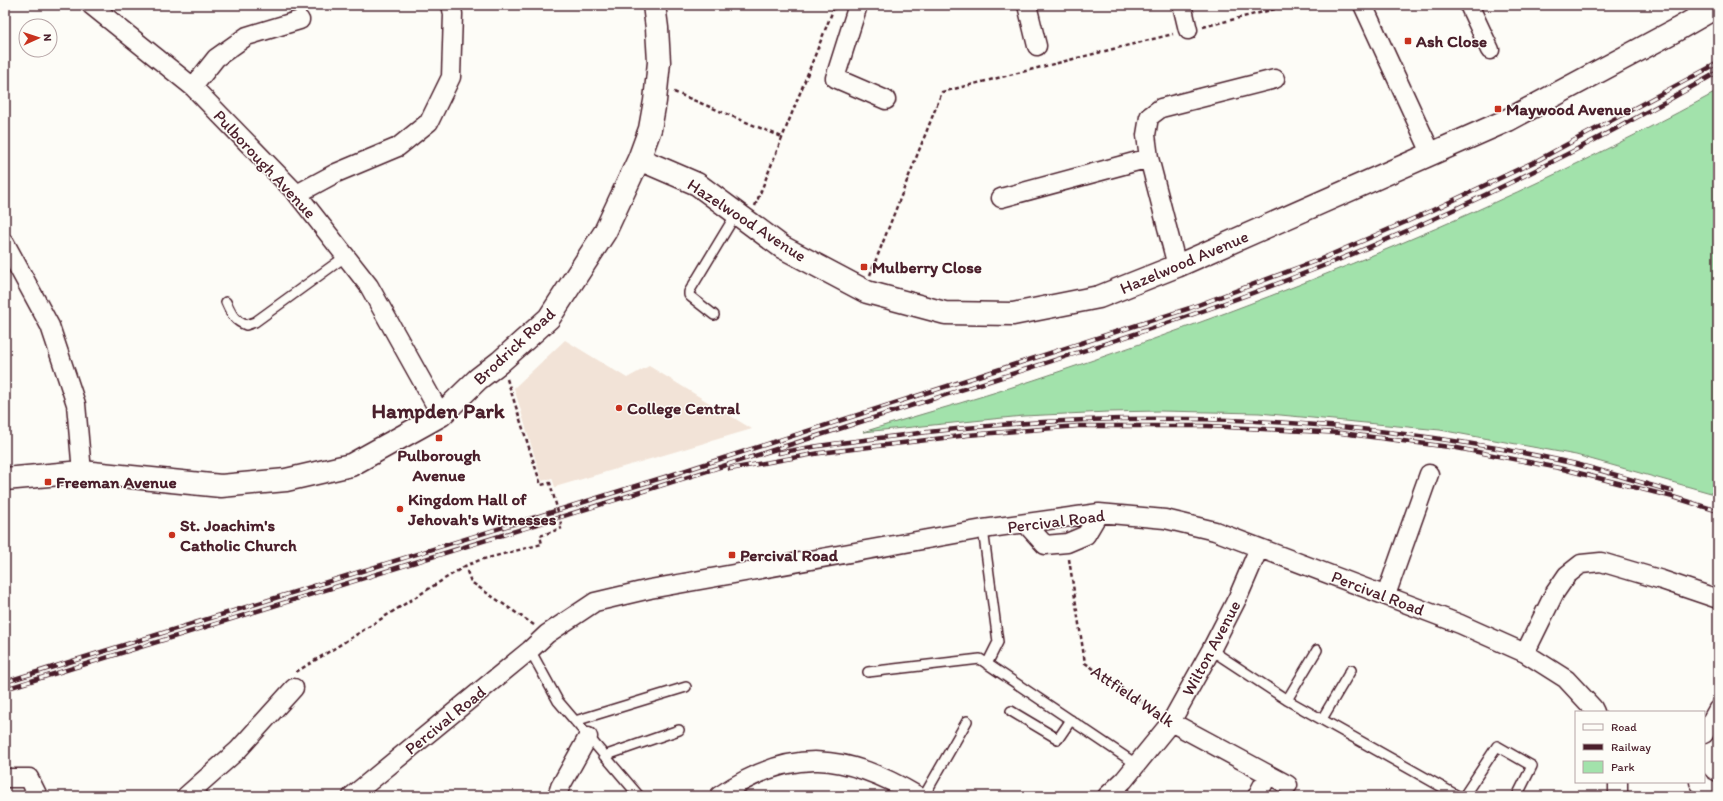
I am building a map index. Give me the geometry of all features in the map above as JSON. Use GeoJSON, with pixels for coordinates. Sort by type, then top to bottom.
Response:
{"type":"FeatureCollection","features":[{"type":"Feature","properties":{"kind":"street","name":"Pulborough Avenue"},"geometry":{"type":"LineString","coordinates":[[91,5],[193,87],[297,194],[369,286],[441,415]]}},
{"type":"Feature","properties":{"kind":"street"},"geometry":{"type":"LineString","coordinates":[[297,194],[336,173],[398,147],[429,122],[451,77],[453,14],[451,5]]}},
{"type":"Feature","properties":{"kind":"street","name":"Brodrick Road"},"geometry":{"type":"LineString","coordinates":[[5,479],[82,472],[221,486],[286,480],[351,464],[441,415],[478,379],[500,362],[549,318],[606,232],[639,159],[650,129],[659,62],[654,5]]}},
{"type":"Feature","properties":{"kind":"street"},"geometry":{"type":"LineString","coordinates":[[858,5],[835,78],[886,100]]}},
{"type":"Feature","properties":{"kind":"street"},"geometry":{"type":"LineString","coordinates":[[1027,5],[1037,46]]}},
{"type":"Feature","properties":{"kind":"street"},"geometry":{"type":"LineString","coordinates":[[1182,5],[1188,30]]}},
{"type":"Feature","properties":{"kind":"street"},"geometry":{"type":"LineString","coordinates":[[1363,5],[1432,155]]}},
{"type":"Feature","properties":{"kind":"street"},"geometry":{"type":"LineString","coordinates":[[1469,5],[1490,50]]}},
{"type":"Feature","properties":{"kind":"street","name":"Hazelwood Avenue"},"geometry":{"type":"LineString","coordinates":[[639,159],[697,184],[782,247],[864,290],[945,313],[1013,314],[1100,297],[1177,266],[1432,155],[1508,120],[1718,6]]}},
{"type":"Feature","properties":{"kind":"street"},"geometry":{"type":"LineString","coordinates":[[193,87],[216,58],[247,36],[300,20]]}},
{"type":"Feature","properties":{"kind":"street"},"geometry":{"type":"LineString","coordinates":[[1177,266],[1149,158],[1146,135],[1149,116],[1161,108],[1275,79]]}},
{"type":"Feature","properties":{"kind":"street"},"geometry":{"type":"LineString","coordinates":[[1001,198],[1149,158]]}},
{"type":"Feature","properties":{"kind":"street"},"geometry":{"type":"LineString","coordinates":[[5,243],[50,326],[76,404],[82,472]]}},
{"type":"Feature","properties":{"kind":"street"},"geometry":{"type":"LineString","coordinates":[[1386,595],[1429,474]]}},
{"type":"Feature","properties":{"kind":"street"},"geometry":{"type":"LineString","coordinates":[[1026,524],[1045,545],[1067,543],[1086,535],[1099,513]]}},
{"type":"Feature","properties":{"kind":"street","name":"Percival Road"},"geometry":{"type":"LineString","coordinates":[[352,796],[530,650],[547,634],[595,602],[650,589],[983,530],[1099,513],[1165,519],[1215,531],[1460,624],[1525,653],[1566,679],[1594,711]]}},
{"type":"Feature","properties":{"kind":"street","name":"Wilton Avenue"},"geometry":{"type":"LineString","coordinates":[[1107,796],[1171,722],[1211,650],[1238,596],[1259,548]]}},
{"type":"Feature","properties":{"kind":"street"},"geometry":{"type":"LineString","coordinates":[[1525,653],[1554,594],[1568,575],[1581,564],[1601,562],[1718,599]]}},
{"type":"Feature","properties":{"kind":"street"},"geometry":{"type":"LineString","coordinates":[[186,796],[238,750],[294,688]]}},
{"type":"Feature","properties":{"kind":"street"},"geometry":{"type":"LineString","coordinates":[[1705,732],[1718,709]]}},
{"type":"Feature","properties":{"kind":"street","name":"Attfield Walk"},"geometry":{"type":"LineString","coordinates":[[1171,722],[1288,785]]}},
{"type":"Feature","properties":{"kind":"street"},"geometry":{"type":"LineString","coordinates":[[557,796],[560,787],[588,737]]}},
{"type":"Feature","properties":{"kind":"street"},"geometry":{"type":"LineString","coordinates":[[719,796],[735,785],[780,765],[804,761],[826,761],[870,772],[892,781],[918,796]]}},
{"type":"Feature","properties":{"kind":"street"},"geometry":{"type":"LineString","coordinates":[[1257,796],[1268,775]]}},
{"type":"Feature","properties":{"kind":"street"},"geometry":{"type":"LineString","coordinates":[[5,778],[29,778],[38,796]]}},
{"type":"Feature","properties":{"kind":"street"},"geometry":{"type":"LineString","coordinates":[[1618,783],[1618,796]]}},
{"type":"Feature","properties":{"kind":"street"},"geometry":{"type":"LineString","coordinates":[[1700,783],[1718,794]]}},
{"type":"Feature","properties":{"kind":"lane"},"geometry":{"type":"LineString","coordinates":[[714,314],[691,298],[689,292],[743,219]]}},
{"type":"Feature","properties":{"kind":"lane"},"geometry":{"type":"LineString","coordinates":[[226,302],[232,315],[238,322],[246,325],[250,324],[346,256]]}},
{"type":"Feature","properties":{"kind":"lane"},"geometry":{"type":"LineString","coordinates":[[983,530],[998,642],[987,664]]}},
{"type":"Feature","properties":{"kind":"lane"},"geometry":{"type":"LineString","coordinates":[[530,650],[558,701],[639,796]]}},
{"type":"Feature","properties":{"kind":"lane"},"geometry":{"type":"LineString","coordinates":[[1211,650],[1287,700],[1458,796]]}},
{"type":"Feature","properties":{"kind":"lane"},"geometry":{"type":"LineString","coordinates":[[1287,700],[1317,650]]}},
{"type":"Feature","properties":{"kind":"lane"},"geometry":{"type":"LineString","coordinates":[[868,672],[980,659],[1136,764]]}},
{"type":"Feature","properties":{"kind":"lane"},"geometry":{"type":"LineString","coordinates":[[1322,719],[1351,670]]}},
{"type":"Feature","properties":{"kind":"lane"},"geometry":{"type":"LineString","coordinates":[[575,721],[686,687]]}},
{"type":"Feature","properties":{"kind":"lane"},"geometry":{"type":"LineString","coordinates":[[1011,711],[1058,739],[1071,720]]}},
{"type":"Feature","properties":{"kind":"lane"},"geometry":{"type":"LineString","coordinates":[[924,796],[967,721]]}},
{"type":"Feature","properties":{"kind":"lane"},"geometry":{"type":"LineString","coordinates":[[604,756],[679,730]]}},
{"type":"Feature","properties":{"kind":"lane"},"geometry":{"type":"LineString","coordinates":[[1464,796],[1497,746],[1532,766],[1517,796]]}},
{"type":"Feature","properties":{"kind":"path"},"geometry":{"type":"LineString","coordinates":[[743,219],[782,137],[835,5]]}},
{"type":"Feature","properties":{"kind":"path"},"geometry":{"type":"LineString","coordinates":[[864,290],[942,92],[1291,5]]}},
{"type":"Feature","properties":{"kind":"path"},"geometry":{"type":"LineString","coordinates":[[657,85],[782,137]]}},
{"type":"Feature","properties":{"kind":"path"},"geometry":{"type":"LineString","coordinates":[[294,688],[288,676],[465,566],[480,560],[542,544],[540,536],[562,528],[550,483],[542,485],[512,390],[500,362]]}},
{"type":"Feature","properties":{"kind":"path","name":"Attfield Walk"},"geometry":{"type":"LineString","coordinates":[[1067,543],[1085,663],[1171,722]]}},
{"type":"Feature","properties":{"kind":"path"},"geometry":{"type":"LineString","coordinates":[[465,566],[471,582],[547,634]]}},
{"type":"Feature","properties":{"kind":"shaded area","name":"College Central"},"geometry":{"type":"Polygon","coordinates":[[[565,340],[627,378],[649,366],[752,429],[555,487],[552,478],[542,481],[514,388],[565,340]]]}},
{"type":"Feature","properties":{"kind":"green space"},"geometry":{"type":"Polygon","coordinates":[[[1718,91],[1718,495],[1576,455],[1440,430],[1259,413],[1159,411],[1023,416],[863,432],[1058,372],[1143,343],[1311,280],[1394,246],[1558,173],[1639,133],[1718,91]]]}},
{"type":"Feature","properties":{"kind":"railway"},"geometry":{"type":"LineString","coordinates":[[5,682],[671,475],[1190,308],[1321,259],[1433,210],[1538,160],[1718,63]]}},
{"type":"Feature","properties":{"kind":"railway"},"geometry":{"type":"LineString","coordinates":[[5,689],[635,494],[1086,350],[1264,289],[1374,245],[1474,200],[1622,126],[1718,72]]}},
{"type":"Feature","properties":{"kind":"railway"},"geometry":{"type":"LineString","coordinates":[[779,453],[837,443],[978,427],[1061,421],[1145,419],[1228,420],[1311,425],[1394,433],[1477,445],[1573,463],[1672,491]]}},
{"type":"Feature","properties":{"kind":"railway"},"geometry":{"type":"LineString","coordinates":[[730,469],[820,453],[968,435],[1078,426],[1208,426],[1341,433],[1457,448],[1559,468],[1673,497],[1718,511]]}},
{"type":"Feature","properties":{"kind":"place","name":"Ash Close"},"geometry":{"type":"Point","coordinates":[1408,41]}},
{"type":"Feature","properties":{"kind":"place","name":"Maywood Avenue"},"geometry":{"type":"Point","coordinates":[1498,109]}},
{"type":"Feature","properties":{"kind":"place","name":"Mulberry Close"},"geometry":{"type":"Point","coordinates":[864,267]}},
{"type":"Feature","properties":{"kind":"place","name":"College Central"},"geometry":{"type":"Point","coordinates":[619,408]}},
{"type":"Feature","properties":{"kind":"place","name":"Pulborough Avenue"},"geometry":{"type":"Point","coordinates":[439,438]}},
{"type":"Feature","properties":{"kind":"place","name":"Freeman Avenue"},"geometry":{"type":"Point","coordinates":[48,482]}},
{"type":"Feature","properties":{"kind":"place","name":"Kingdom Hall of Jehovah's Witnesses"},"geometry":{"type":"Point","coordinates":[400,509]}},
{"type":"Feature","properties":{"kind":"place","name":"St. Joachim's Catholic Church"},"geometry":{"type":"Point","coordinates":[172,535]}},
{"type":"Feature","properties":{"kind":"place","name":"Percival Road"},"geometry":{"type":"Point","coordinates":[732,555]}},
{"type":"Feature","properties":{"kind":"district","name":"Hampden Park"},"geometry":{"type":"Point","coordinates":[438,410]}}]}
